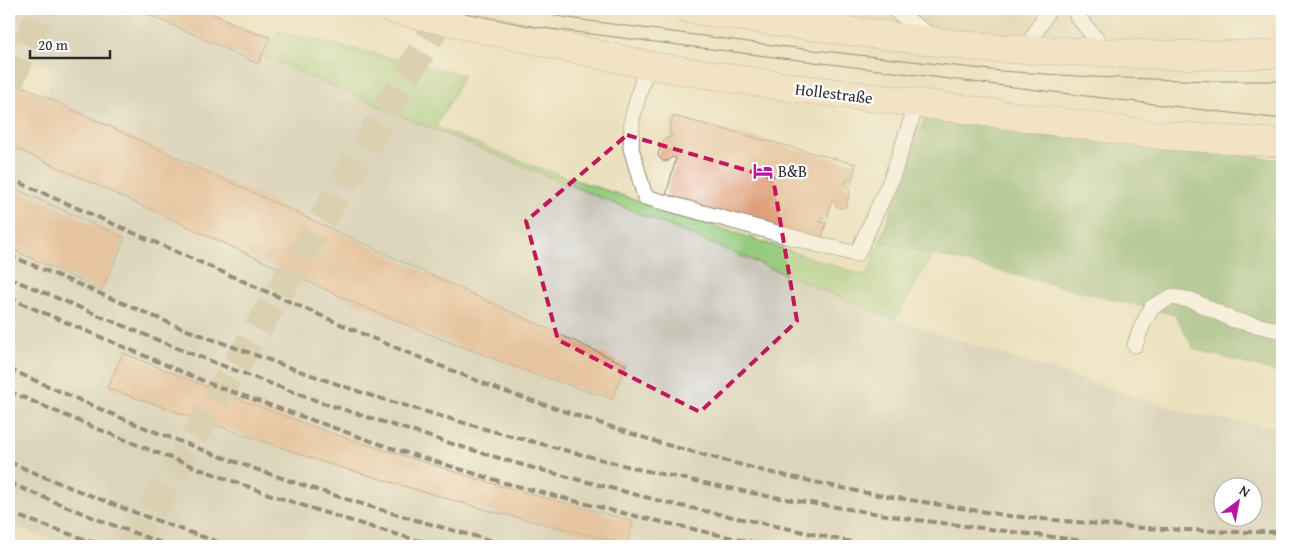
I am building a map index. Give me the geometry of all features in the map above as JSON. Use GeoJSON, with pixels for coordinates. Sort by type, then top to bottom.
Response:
{"type":"FeatureCollection","features":[{"type":"Feature","properties":{"kind":"main road","name":"Hollestraße"},"geometry":{"type":"LineString","coordinates":[[391,9],[647,65],[788,88],[917,102],[1158,135],[1282,143]]}},
{"type":"Feature","properties":{"kind":"main road"},"geometry":{"type":"LineString","coordinates":[[689,9],[764,14],[942,44],[1026,50],[1166,55],[1282,54]]}},
{"type":"Feature","properties":{"kind":"lane"},"geometry":{"type":"LineString","coordinates":[[893,9],[942,44]]}},
{"type":"Feature","properties":{"kind":"lane"},"geometry":{"type":"LineString","coordinates":[[1026,50],[1049,9]]}},
{"type":"Feature","properties":{"kind":"lane"},"geometry":{"type":"LineString","coordinates":[[1074,9],[1077,16],[1107,52]]}},
{"type":"Feature","properties":{"kind":"lane"},"geometry":{"type":"LineString","coordinates":[[647,65],[632,119],[631,148],[645,198],[856,254],[891,180],[917,102]]}},
{"type":"Feature","properties":{"kind":"lane"},"geometry":{"type":"LineString","coordinates":[[1135,345],[1152,307],[1171,297],[1191,300],[1234,320],[1282,331]]}},
{"type":"Feature","properties":{"kind":"highlighted area"},"geometry":{"type":"Polygon","coordinates":[[[627,135],[773,178],[797,321],[700,412],[558,340],[526,221],[627,135]]]}},
{"type":"Feature","properties":{"kind":"shaded area"},"geometry":{"type":"Polygon","coordinates":[[[9,9],[136,9],[257,64],[263,56],[413,121],[895,320],[1195,415],[1282,428],[1282,546],[70,546],[9,525],[9,128],[28,137],[57,70],[9,48],[9,9]]]}},
{"type":"Feature","properties":{"kind":"shaded area"},"geometry":{"type":"Polygon","coordinates":[[[757,9],[1110,9],[1104,43],[997,37],[757,9]]]}},
{"type":"Feature","properties":{"kind":"green space"},"geometry":{"type":"Polygon","coordinates":[[[278,31],[464,75],[436,127],[536,167],[866,276],[880,241],[933,254],[895,320],[413,121],[263,56],[278,31]]]}},
{"type":"Feature","properties":{"kind":"green space"},"geometry":{"type":"Polygon","coordinates":[[[927,111],[1282,160],[1282,378],[1272,371],[1194,349],[1175,315],[880,241],[927,111]]]}},
{"type":"Feature","properties":{"kind":"building"},"geometry":{"type":"Polygon","coordinates":[[[136,9],[203,9],[252,32],[270,37],[258,64],[136,9]]]}},
{"type":"Feature","properties":{"kind":"building"},"geometry":{"type":"Polygon","coordinates":[[[9,80],[626,365],[612,399],[529,372],[366,308],[9,145],[9,80]]]}},
{"type":"Feature","properties":{"kind":"building","name":"B&B"},"geometry":{"type":"Polygon","coordinates":[[[673,116],[856,164],[852,180],[847,179],[845,185],[850,192],[846,206],[841,208],[836,206],[832,199],[827,218],[821,217],[820,222],[826,223],[821,240],[665,199],[676,158],[672,157],[668,161],[663,161],[658,154],[662,142],[670,138],[672,133],[669,133],[673,116]]]}},
{"type":"Feature","properties":{"kind":"building"},"geometry":{"type":"Polygon","coordinates":[[[9,186],[125,238],[102,290],[9,248],[9,186]]]}},
{"type":"Feature","properties":{"kind":"building"},"geometry":{"type":"Polygon","coordinates":[[[123,353],[235,398],[337,435],[497,485],[633,521],[627,544],[486,510],[326,463],[107,388],[123,353]]]}},
{"type":"Feature","properties":{"kind":"tunnel"},"geometry":{"type":"LineString","coordinates":[[9,83],[43,9]]}},
{"type":"Feature","properties":{"kind":"tunnel"},"geometry":{"type":"LineString","coordinates":[[130,546],[446,9]]}},
{"type":"Feature","properties":{"kind":"tram line"},"geometry":{"type":"LineString","coordinates":[[444,9],[535,27],[1282,119]]}},
{"type":"Feature","properties":{"kind":"tram line"},"geometry":{"type":"LineString","coordinates":[[512,9],[779,46],[1000,71],[1092,77],[1282,81]]}},
{"type":"Feature","properties":{"kind":"railway"},"geometry":{"type":"LineString","coordinates":[[9,178],[372,338],[500,390],[660,443],[764,471],[861,492],[1010,516],[1142,528],[1282,532]]}},
{"type":"Feature","properties":{"kind":"railway"},"geometry":{"type":"LineString","coordinates":[[9,255],[179,327],[372,396],[492,431],[638,469],[767,496],[917,520],[1108,544],[1142,546]]}},
{"type":"Feature","properties":{"kind":"railway"},"geometry":{"type":"LineString","coordinates":[[9,278],[184,351],[269,383],[323,403],[459,446],[526,466],[672,504],[846,541],[887,546]]}},
{"type":"Feature","properties":{"kind":"railway"},"geometry":{"type":"LineString","coordinates":[[9,298],[213,385],[391,448],[505,483],[614,511],[775,546]]}},
{"type":"Feature","properties":{"kind":"railway"},"geometry":{"type":"LineString","coordinates":[[9,369],[148,429],[238,463],[374,508],[513,546]]}},
{"type":"Feature","properties":{"kind":"railway"},"geometry":{"type":"LineString","coordinates":[[9,391],[122,439],[238,483],[337,516],[437,546]]}},
{"type":"Feature","properties":{"kind":"railway"},"geometry":{"type":"LineString","coordinates":[[9,462],[118,506],[230,546]]}},
{"type":"Feature","properties":{"kind":"railway"},"geometry":{"type":"LineString","coordinates":[[9,483],[99,520],[170,546]]}},
{"type":"Feature","properties":{"kind":"railway"},"geometry":{"type":"LineString","coordinates":[[9,513],[104,546]]}},
{"type":"Feature","properties":{"kind":"place","name":"B&B"},"geometry":{"type":"Point","coordinates":[763,171]}}]}
